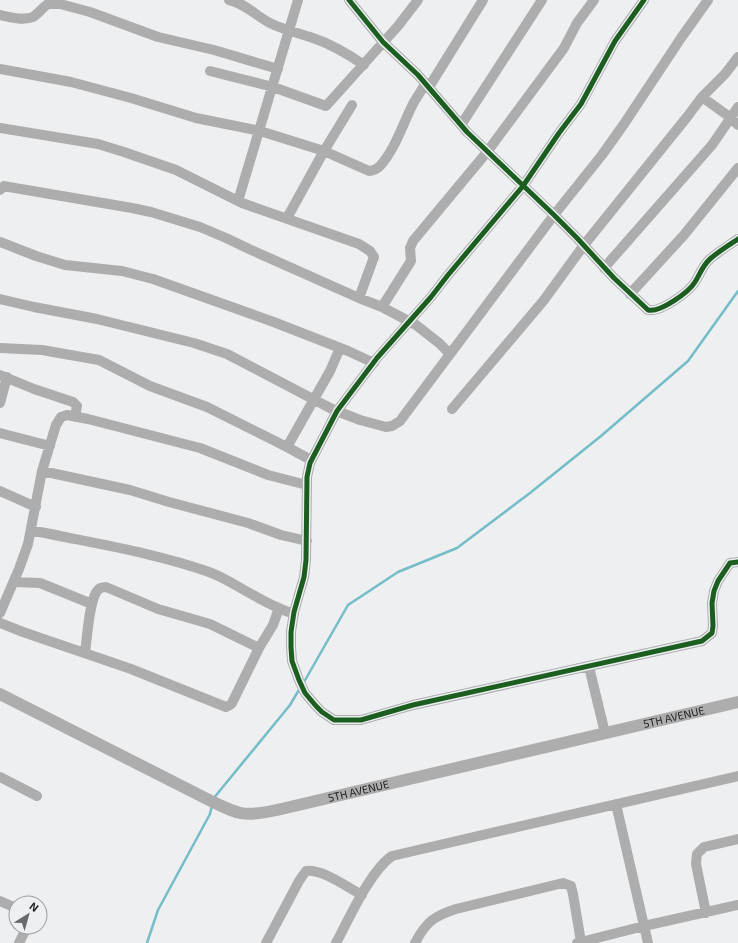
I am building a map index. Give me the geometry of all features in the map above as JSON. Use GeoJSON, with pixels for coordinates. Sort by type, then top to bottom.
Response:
{"type":"FeatureCollection","features":[{"type":"Feature","properties":{"kind":"street"},"geometry":{"type":"LineString","coordinates":[[229,0],[242,5],[265,21],[289,31],[314,38],[346,53],[364,65]]}},
{"type":"Feature","properties":{"kind":"street"},"geometry":{"type":"LineString","coordinates":[[238,201],[298,0]]}},
{"type":"Feature","properties":{"kind":"street"},"geometry":{"type":"LineString","coordinates":[[349,0],[383,42],[413,69],[461,125],[487,152],[554,214],[604,268],[648,310],[654,311],[661,308],[690,289],[705,264],[725,246],[738,239]]}},
{"type":"Feature","properties":{"kind":"street"},"geometry":{"type":"LineString","coordinates":[[210,71],[273,87],[326,106],[398,26],[418,0]]}},
{"type":"Feature","properties":{"kind":"street"},"geometry":{"type":"LineString","coordinates":[[0,69],[76,83],[196,118],[260,131],[324,151],[369,171],[373,171],[377,168],[391,148],[414,102],[427,85],[483,0]]}},
{"type":"Feature","properties":{"kind":"street"},"geometry":{"type":"LineString","coordinates":[[461,125],[495,75],[542,0]]}},
{"type":"Feature","properties":{"kind":"street"},"geometry":{"type":"LineString","coordinates":[[382,307],[411,261],[410,248],[413,241],[487,152],[564,48],[578,23],[594,0]]}},
{"type":"Feature","properties":{"kind":"street"},"geometry":{"type":"LineString","coordinates":[[644,0],[616,41],[581,104],[559,133],[523,186],[374,363],[337,411],[311,460],[307,477],[307,541],[305,568],[291,632],[292,661],[305,693],[316,706],[334,720],[361,720],[407,707],[702,641],[712,633],[712,603],[718,581],[730,563],[738,562]]}},
{"type":"Feature","properties":{"kind":"street"},"geometry":{"type":"LineString","coordinates":[[0,299],[97,319],[204,346],[227,354],[337,411],[360,420],[386,427],[396,424],[400,421],[554,214],[602,155],[708,0]]}},
{"type":"Feature","properties":{"kind":"street"},"geometry":{"type":"LineString","coordinates":[[0,15],[29,18],[48,4],[60,4],[105,17],[158,37],[214,50],[278,69]]}},
{"type":"Feature","properties":{"kind":"street"},"geometry":{"type":"LineString","coordinates":[[452,409],[544,300],[584,246],[702,96],[726,74],[738,57]]}},
{"type":"Feature","properties":{"kind":"street"},"geometry":{"type":"LineString","coordinates":[[702,96],[731,118],[738,126]]}},
{"type":"Feature","properties":{"kind":"street"},"geometry":{"type":"LineString","coordinates":[[288,218],[324,151],[352,105]]}},
{"type":"Feature","properties":{"kind":"street"},"geometry":{"type":"LineString","coordinates":[[604,268],[708,150],[738,107]]}},
{"type":"Feature","properties":{"kind":"street"},"geometry":{"type":"LineString","coordinates":[[0,128],[98,144],[124,152],[176,170],[238,201],[359,244],[370,251],[374,257],[374,261],[359,298]]}},
{"type":"Feature","properties":{"kind":"street"},"geometry":{"type":"LineString","coordinates":[[630,294],[684,235],[738,168]]}},
{"type":"Feature","properties":{"kind":"street"},"geometry":{"type":"LineString","coordinates":[[0,190],[4,186],[151,212],[200,227],[382,307],[410,321],[431,336],[450,354]]}},
{"type":"Feature","properties":{"kind":"street"},"geometry":{"type":"LineString","coordinates":[[0,242],[36,256],[65,264],[122,272],[153,279],[271,321],[374,363]]}},
{"type":"Feature","properties":{"kind":"street"},"geometry":{"type":"LineString","coordinates":[[0,348],[42,350],[99,360],[150,386],[207,407],[287,446],[311,460]]}},
{"type":"Feature","properties":{"kind":"street"},"geometry":{"type":"LineString","coordinates":[[287,446],[330,371],[340,348]]}},
{"type":"Feature","properties":{"kind":"street"},"geometry":{"type":"LineString","coordinates":[[0,403],[3,376],[34,389],[73,402],[76,406],[75,417]]}},
{"type":"Feature","properties":{"kind":"street"},"geometry":{"type":"LineString","coordinates":[[0,613],[22,560],[31,530],[42,471],[56,425],[61,417],[67,415],[137,431],[200,448],[268,475],[307,485]]}},
{"type":"Feature","properties":{"kind":"street"},"geometry":{"type":"LineString","coordinates":[[0,433],[50,446]]}},
{"type":"Feature","properties":{"kind":"street"},"geometry":{"type":"LineString","coordinates":[[42,471],[139,493],[248,523],[281,535],[307,541]]}},
{"type":"Feature","properties":{"kind":"street"},"geometry":{"type":"LineString","coordinates":[[0,491],[36,507]]}},
{"type":"Feature","properties":{"kind":"street"},"geometry":{"type":"LineString","coordinates":[[31,530],[170,559],[222,577],[254,596],[294,614]]}},
{"type":"Feature","properties":{"kind":"street"},"geometry":{"type":"LineString","coordinates":[[14,582],[40,583],[92,604]]}},
{"type":"Feature","properties":{"kind":"street"},"geometry":{"type":"LineString","coordinates":[[85,653],[92,604],[97,591],[102,587],[106,587],[158,609],[210,624],[259,648]]}},
{"type":"Feature","properties":{"kind":"street"},"geometry":{"type":"LineString","coordinates":[[0,622],[23,632],[131,669],[226,707],[232,703],[259,648],[273,625],[279,608]]}},
{"type":"Feature","properties":{"kind":"street"},"geometry":{"type":"LineString","coordinates":[[589,667],[605,733]]}},
{"type":"Feature","properties":{"kind":"street","name":"5TH AVENUE"},"geometry":{"type":"LineString","coordinates":[[0,694],[193,793],[233,812],[248,815],[738,702]]}},
{"type":"Feature","properties":{"kind":"street"},"geometry":{"type":"LineString","coordinates":[[336,943],[362,895],[383,863],[396,854],[738,776]]}},
{"type":"Feature","properties":{"kind":"street"},"geometry":{"type":"LineString","coordinates":[[0,777],[37,796]]}},
{"type":"Feature","properties":{"kind":"street"},"geometry":{"type":"LineString","coordinates":[[616,804],[648,943]]}},
{"type":"Feature","properties":{"kind":"street"},"geometry":{"type":"LineString","coordinates":[[706,913],[696,864],[697,854],[704,848],[738,839]]}},
{"type":"Feature","properties":{"kind":"street"},"geometry":{"type":"LineString","coordinates":[[266,943],[299,880],[306,871],[322,873],[362,895]]}},
{"type":"Feature","properties":{"kind":"street"},"geometry":{"type":"LineString","coordinates":[[415,943],[425,926],[441,914],[563,883],[570,886],[573,894],[579,942],[738,905]]}},
{"type":"Feature","properties":{"kind":"waterway"},"geometry":{"type":"LineString","coordinates":[[304,682],[348,605],[398,572],[457,548],[530,493],[601,436],[688,361],[738,291]]}},
{"type":"Feature","properties":{"kind":"waterway"},"geometry":{"type":"LineString","coordinates":[[213,799],[290,705],[300,688]]}},
{"type":"Feature","properties":{"kind":"waterway"},"geometry":{"type":"LineString","coordinates":[[147,943],[158,910],[210,814],[212,805]]}},
{"type":"Feature","properties":{"kind":"cycle path"},"geometry":{"type":"LineString","coordinates":[[349,0],[383,42],[418,75],[467,132],[554,215],[614,278],[648,310],[660,308],[681,296],[692,286],[708,261],[738,239]]}},
{"type":"Feature","properties":{"kind":"cycle path"},"geometry":{"type":"LineString","coordinates":[[644,0],[615,41],[581,104],[559,133],[523,186],[431,297],[377,358],[337,411],[310,463],[307,477],[306,560],[304,577],[294,612],[291,632],[292,661],[305,693],[322,712],[334,720],[361,720],[413,705],[702,641],[712,633],[712,603],[714,591],[718,581],[730,563],[738,562]]}}]}
